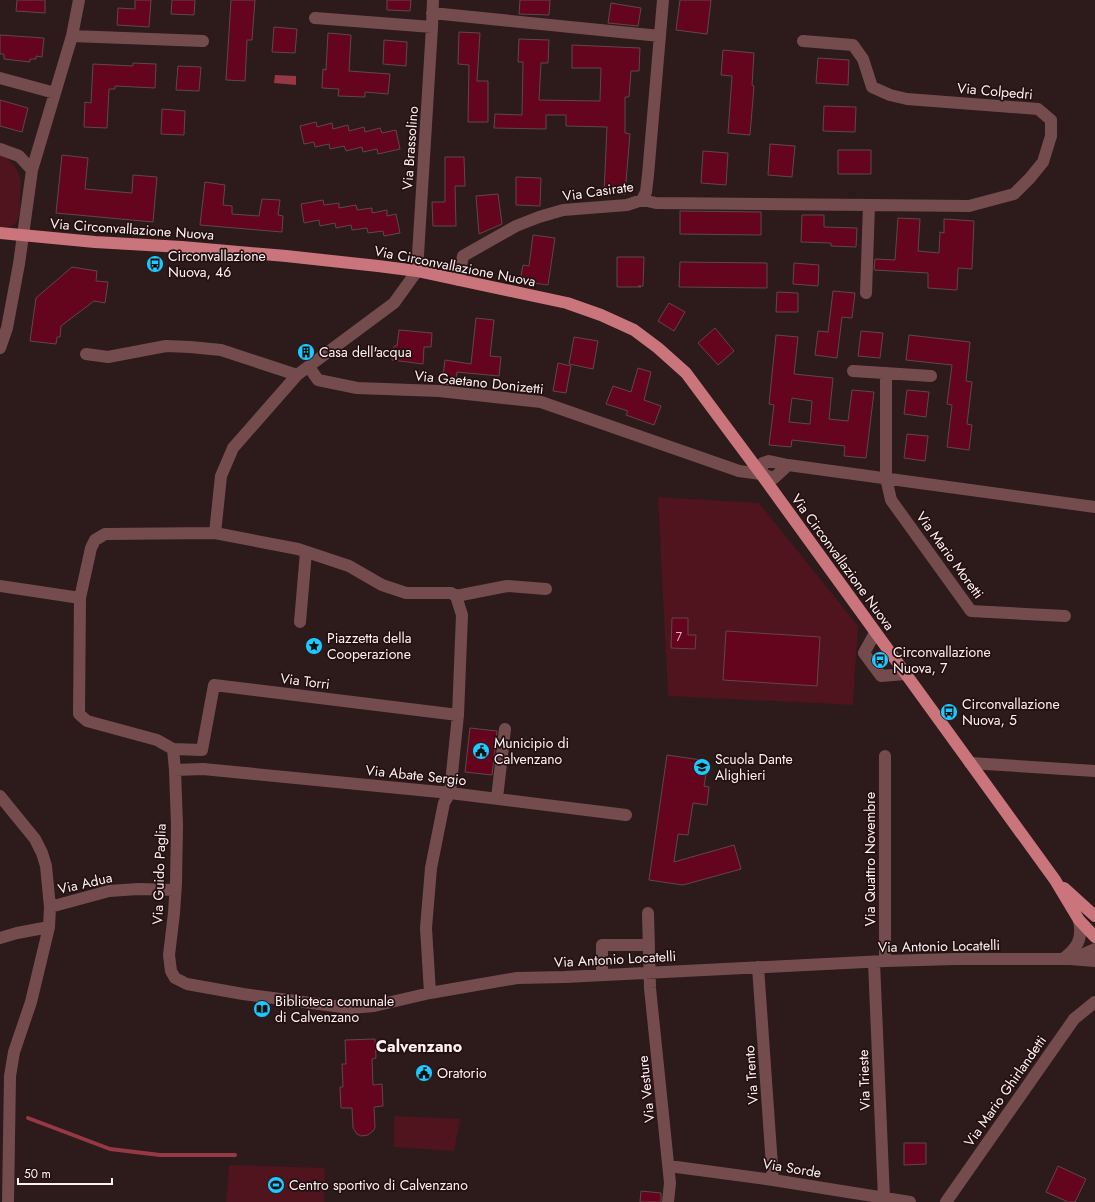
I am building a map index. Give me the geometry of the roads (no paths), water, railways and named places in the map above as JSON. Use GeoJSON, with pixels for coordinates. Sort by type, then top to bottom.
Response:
{"type":"FeatureCollection","features":[{"type":"Feature","properties":{"kind":"main road","name":"Via Circonvallazione Nuova"},"geometry":{"type":"LineString","coordinates":[[0,233],[279,255],[417,271],[567,303],[601,315],[634,330],[658,348],[686,373],[1056,880]]}},
{"type":"Feature","properties":{"kind":"main road"},"geometry":{"type":"LineString","coordinates":[[1056,880],[1095,916]]}},
{"type":"Feature","properties":{"kind":"main road"},"geometry":{"type":"LineString","coordinates":[[1056,880],[1079,920],[1095,937]]}},
{"type":"Feature","properties":{"kind":"street"},"geometry":{"type":"LineString","coordinates":[[0,348],[8,328],[32,170],[72,36],[79,0]]}},
{"type":"Feature","properties":{"kind":"street","name":"Via Brassolino"},"geometry":{"type":"LineString","coordinates":[[417,271],[433,0]]}},
{"type":"Feature","properties":{"kind":"street","name":"Via Casirate"},"geometry":{"type":"LineString","coordinates":[[458,280],[463,256],[516,226],[563,210],[627,205],[642,200],[646,192],[648,175],[663,0]]}},
{"type":"Feature","properties":{"kind":"street"},"geometry":{"type":"LineString","coordinates":[[432,13],[660,36]]}},
{"type":"Feature","properties":{"kind":"street"},"geometry":{"type":"LineString","coordinates":[[315,18],[432,27]]}},
{"type":"Feature","properties":{"kind":"street"},"geometry":{"type":"LineString","coordinates":[[72,36],[203,41]]}},
{"type":"Feature","properties":{"kind":"street","name":"Via Colpedri"},"geometry":{"type":"LineString","coordinates":[[642,200],[656,203],[969,206],[1014,194],[1043,162],[1051,136],[1051,120],[1038,109],[906,99],[890,95],[872,87],[863,59],[853,44],[803,41]]}},
{"type":"Feature","properties":{"kind":"street"},"geometry":{"type":"LineString","coordinates":[[0,78],[55,93]]}},
{"type":"Feature","properties":{"kind":"street"},"geometry":{"type":"LineString","coordinates":[[0,149],[19,156],[32,170]]}},
{"type":"Feature","properties":{"kind":"street"},"geometry":{"type":"LineString","coordinates":[[866,293],[870,205]]}},
{"type":"Feature","properties":{"kind":"street"},"geometry":{"type":"LineString","coordinates":[[215,533],[221,476],[233,448],[297,375],[394,303],[417,271]]}},
{"type":"Feature","properties":{"kind":"street"},"geometry":{"type":"LineString","coordinates":[[86,354],[108,357],[166,346],[221,350],[297,375]]}},
{"type":"Feature","properties":{"kind":"street","name":"Via Gaetano Donizetti"},"geometry":{"type":"LineString","coordinates":[[309,367],[318,380],[358,388],[439,391],[541,402],[739,471],[761,474]]}},
{"type":"Feature","properties":{"kind":"street"},"geometry":{"type":"LineString","coordinates":[[853,371],[931,376]]}},
{"type":"Feature","properties":{"kind":"street","name":"Via Mario Moretti"},"geometry":{"type":"LineString","coordinates":[[886,373],[886,478],[891,500],[971,611],[1065,616]]}},
{"type":"Feature","properties":{"kind":"street"},"geometry":{"type":"LineString","coordinates":[[761,474],[774,478],[788,465],[1095,507]]}},
{"type":"Feature","properties":{"kind":"street"},"geometry":{"type":"LineString","coordinates":[[173,749],[157,740],[86,721],[79,714],[80,598],[91,548],[95,540],[105,534],[215,533],[298,549],[349,566],[382,586],[406,593],[451,593],[456,596],[507,586],[546,589]]}},
{"type":"Feature","properties":{"kind":"street"},"geometry":{"type":"LineString","coordinates":[[300,622],[306,552]]}},
{"type":"Feature","properties":{"kind":"street"},"geometry":{"type":"LineString","coordinates":[[0,586],[80,598]]}},
{"type":"Feature","properties":{"kind":"street"},"geometry":{"type":"LineString","coordinates":[[430,993],[426,928],[431,868],[444,803],[450,792],[458,715],[462,615],[456,596]]}},
{"type":"Feature","properties":{"kind":"street"},"geometry":{"type":"LineString","coordinates":[[875,633],[864,653],[881,676],[905,674]]}},
{"type":"Feature","properties":{"kind":"street","name":"Via Torri"},"geometry":{"type":"LineString","coordinates":[[173,749],[202,750],[214,685],[458,715]]}},
{"type":"Feature","properties":{"kind":"street"},"geometry":{"type":"LineString","coordinates":[[497,798],[505,729]]}},
{"type":"Feature","properties":{"kind":"street","name":"Via Guido Paglia"},"geometry":{"type":"LineString","coordinates":[[173,749],[177,824],[174,913],[169,955],[171,971],[175,978]]}},
{"type":"Feature","properties":{"kind":"street","name":"Via Quattro Novembre"},"geometry":{"type":"LineString","coordinates":[[879,961],[885,756]]}},
{"type":"Feature","properties":{"kind":"street"},"geometry":{"type":"LineString","coordinates":[[970,763],[1095,771]]}},
{"type":"Feature","properties":{"kind":"street","name":"Via Abate Sergio"},"geometry":{"type":"LineString","coordinates":[[175,770],[203,769],[450,792],[626,815]]}},
{"type":"Feature","properties":{"kind":"street"},"geometry":{"type":"LineString","coordinates":[[0,796],[35,839],[42,853],[46,866],[50,907],[49,927],[31,1002],[14,1052],[10,1076],[8,1202]]}},
{"type":"Feature","properties":{"kind":"street","name":"Via Adua"},"geometry":{"type":"LineString","coordinates":[[50,907],[109,891],[138,889],[175,890]]}},
{"type":"Feature","properties":{"kind":"street","name":"Via Vesture"},"geometry":{"type":"LineString","coordinates":[[648,913],[650,988],[669,1166],[670,1183],[668,1202]]}},
{"type":"Feature","properties":{"kind":"street"},"geometry":{"type":"LineString","coordinates":[[1067,959],[1078,943],[1081,929],[1079,920]]}},
{"type":"Feature","properties":{"kind":"street"},"geometry":{"type":"LineString","coordinates":[[0,938],[49,927]]}},
{"type":"Feature","properties":{"kind":"street"},"geometry":{"type":"LineString","coordinates":[[602,975],[602,945],[649,945]]}},
{"type":"Feature","properties":{"kind":"street","name":"Via Antonio Locatelli"},"geometry":{"type":"LineString","coordinates":[[1067,959],[1086,954],[1095,949]]}},
{"type":"Feature","properties":{"kind":"street","name":"Via Antonio Locatelli"},"geometry":{"type":"LineString","coordinates":[[175,978],[187,984],[243,994],[350,1008],[374,1006],[430,993],[517,978],[650,973],[879,961],[956,959],[1067,959],[1095,961]]}},
{"type":"Feature","properties":{"kind":"street","name":"Via Trieste"},"geometry":{"type":"LineString","coordinates":[[879,961],[884,1198]]}},
{"type":"Feature","properties":{"kind":"street","name":"Via Trento"},"geometry":{"type":"LineString","coordinates":[[758,967],[773,1180]]}},
{"type":"Feature","properties":{"kind":"street","name":"Via Mario Ghirlandetti"},"geometry":{"type":"LineString","coordinates":[[946,1202],[1074,1019],[1095,1002]]}},
{"type":"Feature","properties":{"kind":"street","name":"Via Sorde"},"geometry":{"type":"LineString","coordinates":[[669,1166],[773,1180],[910,1202]]}},
{"type":"Feature","properties":{"kind":"waterway"},"geometry":{"type":"LineString","coordinates":[[28,1118],[110,1149],[160,1155],[235,1155]]}},
{"type":"Feature","properties":{"kind":"place","name":"Circonvallazione Nuova, 46"},"geometry":{"type":"Point","coordinates":[155,264]}},
{"type":"Feature","properties":{"kind":"place","name":"Casa dell'acqua"},"geometry":{"type":"Point","coordinates":[306,352]}},
{"type":"Feature","properties":{"kind":"place","name":"Piazzetta della Cooperazione"},"geometry":{"type":"Point","coordinates":[314,646]}},
{"type":"Feature","properties":{"kind":"place","name":"Circonvallazione Nuova, 7"},"geometry":{"type":"Point","coordinates":[880,660]}},
{"type":"Feature","properties":{"kind":"place","name":"Circonvallazione Nuova, 5"},"geometry":{"type":"Point","coordinates":[949,712]}},
{"type":"Feature","properties":{"kind":"place","name":"Municipio di Calvenzano"},"geometry":{"type":"Point","coordinates":[481,751]}},
{"type":"Feature","properties":{"kind":"place","name":"Scuola Dante Alighieri"},"geometry":{"type":"Point","coordinates":[702,767]}},
{"type":"Feature","properties":{"kind":"place","name":"Biblioteca comunale di Calvenzano"},"geometry":{"type":"Point","coordinates":[262,1009]}},
{"type":"Feature","properties":{"kind":"place","name":"Oratorio"},"geometry":{"type":"Point","coordinates":[424,1073]}},
{"type":"Feature","properties":{"kind":"place","name":"Centro sportivo di Calvenzano"},"geometry":{"type":"Point","coordinates":[276,1185]}},
{"type":"Feature","properties":{"kind":"district","name":"Calvenzano"},"geometry":{"type":"Point","coordinates":[419,1046]}}]}
